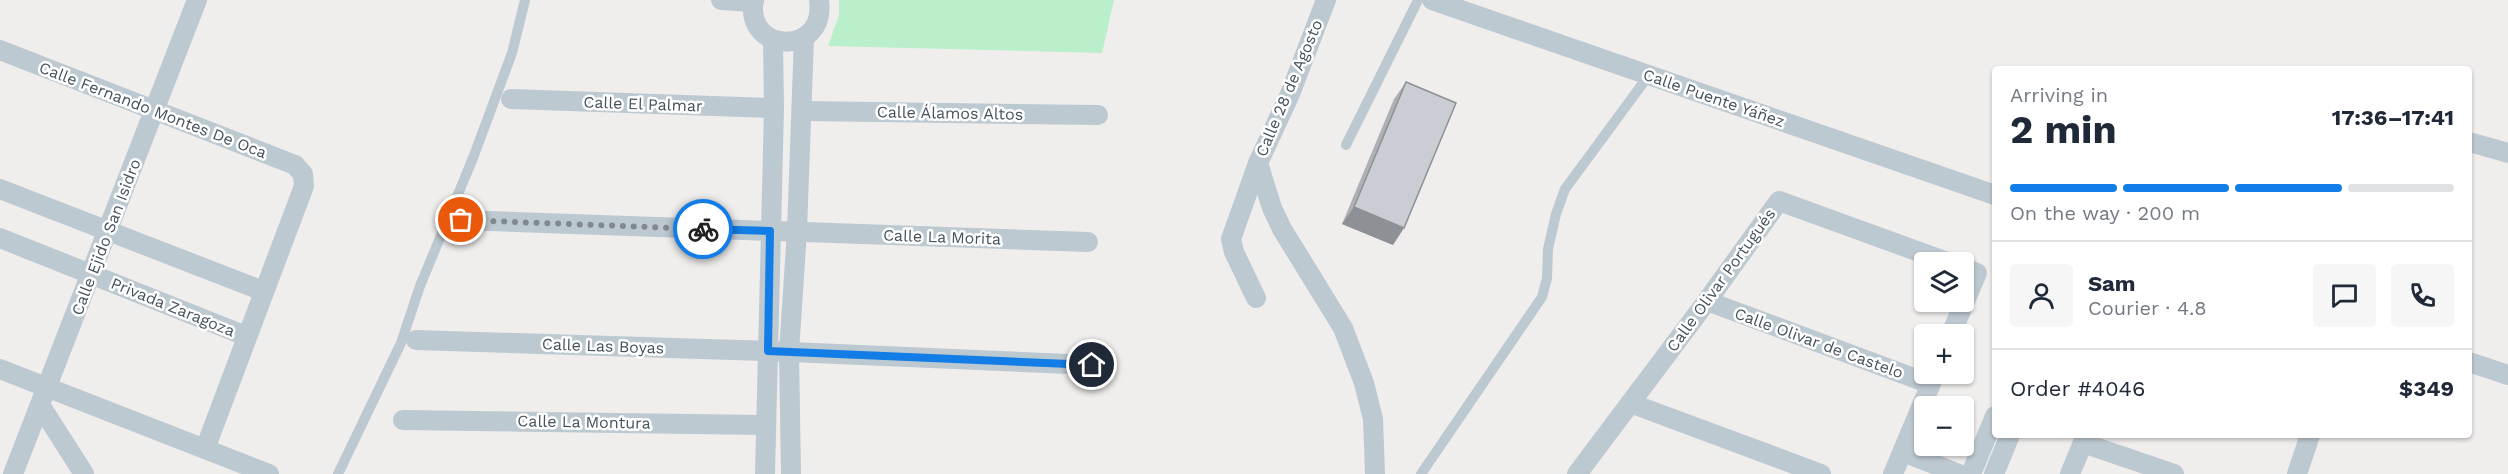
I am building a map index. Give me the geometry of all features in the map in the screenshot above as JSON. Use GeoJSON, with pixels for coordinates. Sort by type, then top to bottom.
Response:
{"type":"FeatureCollection","features":[{"type":"Feature","properties":{"kind":"street","name":"Calle Ejido San Isidro"},"geometry":{"type":"LineString","coordinates":[[13,474],[197,0]]}},
{"type":"Feature","properties":{"kind":"street"},"geometry":{"type":"LineString","coordinates":[[722,0],[753,1],[756,24],[763,34],[773,40],[784,42],[804,37],[818,21],[819,0]]}},
{"type":"Feature","properties":{"kind":"street","name":"Calle 28 de Agosto"},"geometry":{"type":"LineString","coordinates":[[1326,0],[1290,94],[1258,163],[1272,208],[1282,229],[1336,315],[1364,383],[1372,419],[1376,474]]}},
{"type":"Feature","properties":{"kind":"street","name":"Calle Puente Yáñez"},"geometry":{"type":"LineString","coordinates":[[1432,0],[1992,194]]}},
{"type":"Feature","properties":{"kind":"street"},"geometry":{"type":"LineString","coordinates":[[791,474],[789,352],[803,111],[804,37]]}},
{"type":"Feature","properties":{"kind":"street"},"geometry":{"type":"LineString","coordinates":[[765,474],[774,108],[773,40]]}},
{"type":"Feature","properties":{"kind":"street","name":"Calle Fernando Montes De Oca"},"geometry":{"type":"LineString","coordinates":[[0,50],[296,165],[303,174],[304,186],[263,291]]}},
{"type":"Feature","properties":{"kind":"street","name":"Calle El Palmar"},"geometry":{"type":"LineString","coordinates":[[511,99],[774,108]]}},
{"type":"Feature","properties":{"kind":"street","name":"Calle Álamos Altos"},"geometry":{"type":"LineString","coordinates":[[803,111],[1098,115]]}},
{"type":"Feature","properties":{"kind":"street"},"geometry":{"type":"LineString","coordinates":[[2472,143],[2508,153]]}},
{"type":"Feature","properties":{"kind":"street"},"geometry":{"type":"LineString","coordinates":[[1256,298],[1234,252],[1231,239],[1258,163]]}},
{"type":"Feature","properties":{"kind":"street"},"geometry":{"type":"LineString","coordinates":[[0,189],[263,291],[205,449]]}},
{"type":"Feature","properties":{"kind":"street","name":"Calle Olivar Portugués"},"geometry":{"type":"LineString","coordinates":[[1577,474],[1779,201],[1919,252]]}},
{"type":"Feature","properties":{"kind":"street","name":"Calle La Morita"},"geometry":{"type":"LineString","coordinates":[[461,220],[1088,242]]}},
{"type":"Feature","properties":{"kind":"street","name":"Privada Zaragoza"},"geometry":{"type":"LineString","coordinates":[[0,238],[246,336]]}},
{"type":"Feature","properties":{"kind":"street","name":"Calle Olivar de Castelo"},"geometry":{"type":"LineString","coordinates":[[1707,301],[1914,373]]}},
{"type":"Feature","properties":{"kind":"street","name":"Calle Las Boyas"},"geometry":{"type":"LineString","coordinates":[[416,340],[768,351],[1092,365]]}},
{"type":"Feature","properties":{"kind":"street"},"geometry":{"type":"LineString","coordinates":[[2472,363],[2508,375]]}},
{"type":"Feature","properties":{"kind":"street"},"geometry":{"type":"LineString","coordinates":[[0,369],[44,397],[205,449],[269,474]]}},
{"type":"Feature","properties":{"kind":"street"},"geometry":{"type":"LineString","coordinates":[[1930,384],[1899,467],[1959,474]]}},
{"type":"Feature","properties":{"kind":"street"},"geometry":{"type":"LineString","coordinates":[[44,397],[84,474]]}},
{"type":"Feature","properties":{"kind":"street"},"geometry":{"type":"LineString","coordinates":[[1630,403],[1821,474]]}},
{"type":"Feature","properties":{"kind":"street","name":"Calle La Montura"},"geometry":{"type":"LineString","coordinates":[[403,420],[766,425]]}},
{"type":"Feature","properties":{"kind":"street"},"geometry":{"type":"LineString","coordinates":[[1971,474],[1992,423]]}},
{"type":"Feature","properties":{"kind":"street"},"geometry":{"type":"LineString","coordinates":[[1994,474],[2009,438]]}},
{"type":"Feature","properties":{"kind":"street"},"geometry":{"type":"LineString","coordinates":[[2297,474],[2309,438]]}},
{"type":"Feature","properties":{"kind":"street"},"geometry":{"type":"LineString","coordinates":[[2070,474],[2084,439],[2174,474]]}},
{"type":"Feature","properties":{"kind":"lane"},"geometry":{"type":"LineString","coordinates":[[338,474],[401,343],[420,286],[473,158],[512,53],[525,0]]}},
{"type":"Feature","properties":{"kind":"lane"},"geometry":{"type":"LineString","coordinates":[[1346,145],[1418,0]]}},
{"type":"Feature","properties":{"kind":"lane"},"geometry":{"type":"LineString","coordinates":[[1421,474],[1542,297],[1548,249],[1556,214],[1565,189],[1649,75]]}},
{"type":"Feature","properties":{"kind":"green space"},"geometry":{"type":"Polygon","coordinates":[[[839,0],[1114,0],[1102,53],[828,46],[839,15],[839,0]]]}},
{"type":"Feature","properties":{"kind":"building"},"geometry":{"type":"Polygon","coordinates":[[[1406,82],[1456,103],[1404,228],[1354,207],[1406,82]]]}},
{"type":"Feature","properties":{"kind":"way so far"},"geometry":{"type":"LineString","coordinates":[[461,220],[703,229]]}},
{"type":"Feature","properties":{"kind":"route"},"geometry":{"type":"LineString","coordinates":[[703,229],[770,231],[768,351],[1092,365]]}}]}
